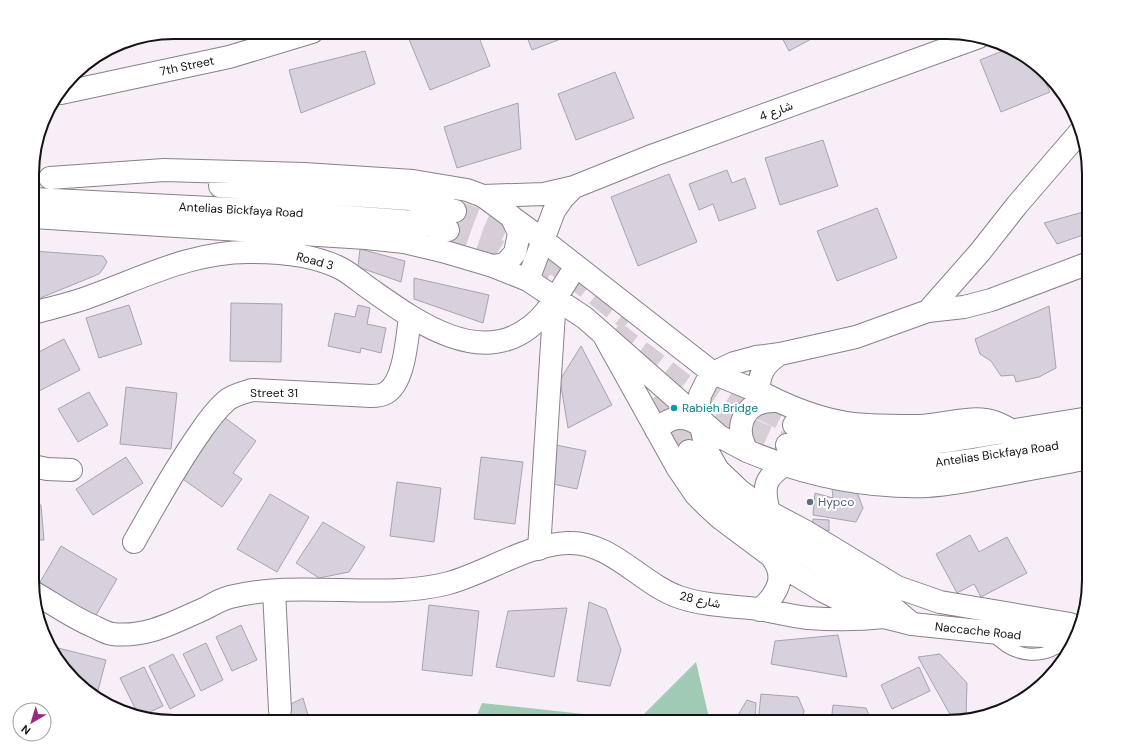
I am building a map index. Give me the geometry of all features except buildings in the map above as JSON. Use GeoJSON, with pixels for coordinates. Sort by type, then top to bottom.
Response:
{"type":"FeatureCollection","features":[{"type":"Feature","properties":{"kind":"main road","name":"7th Street"},"geometry":{"type":"LineString","coordinates":[[68,92],[230,57],[289,39]]}},
{"type":"Feature","properties":{"kind":"main road","name":"شارع 4"},"geometry":{"type":"LineString","coordinates":[[483,196],[544,194],[574,187],[654,155],[968,41]]}},
{"type":"Feature","properties":{"kind":"main road"},"geometry":{"type":"LineString","coordinates":[[928,311],[980,252],[1017,205],[1076,136]]}},
{"type":"Feature","properties":{"kind":"main road"},"geometry":{"type":"LineString","coordinates":[[42,178],[164,170],[304,174],[413,181],[467,190],[483,196],[511,216],[713,373],[818,416],[841,422],[867,426],[919,426],[972,420],[986,420],[1000,424],[1012,431]]}},
{"type":"Feature","properties":{"kind":"main road","name":"Antelias Bickfaya Road"},"geometry":{"type":"LineString","coordinates":[[39,199],[269,211],[402,221],[429,225],[452,221],[409,199],[129,180],[42,178]]}},
{"type":"Feature","properties":{"kind":"main road"},"geometry":{"type":"LineString","coordinates":[[528,280],[554,211],[563,198],[574,187]]}},
{"type":"Feature","properties":{"kind":"main road"},"geometry":{"type":"LineString","coordinates":[[492,266],[505,264],[515,253],[519,233],[511,216]]}},
{"type":"Feature","properties":{"kind":"main road"},"geometry":{"type":"LineString","coordinates":[[39,217],[366,238],[404,242],[442,251],[492,266],[528,280],[585,318],[650,374],[700,422],[719,436],[747,451],[786,455],[804,471],[841,480],[863,483],[928,486],[968,481],[1082,459]]}},
{"type":"Feature","properties":{"kind":"main road","name":"Road 3"},"geometry":{"type":"LineString","coordinates":[[39,311],[85,298],[166,267],[209,256],[236,252],[254,252],[304,257],[325,262],[340,268],[410,317],[452,337],[472,342],[492,342],[511,337],[529,328],[544,314],[576,266]]}},
{"type":"Feature","properties":{"kind":"main road"},"geometry":{"type":"LineString","coordinates":[[1072,630],[1070,624],[940,602],[897,587],[803,530],[769,512],[740,491],[718,470],[706,449],[698,407],[700,395],[708,379],[713,373],[734,363],[856,337],[928,311],[964,307],[991,300],[1082,266]]}},
{"type":"Feature","properties":{"kind":"main road"},"geometry":{"type":"LineString","coordinates":[[534,550],[555,297]]}},
{"type":"Feature","properties":{"kind":"main road","name":"Street 31"},"geometry":{"type":"LineString","coordinates":[[134,542],[192,443],[206,423],[227,400],[236,395],[252,390],[381,396],[387,393],[397,380],[401,369],[410,317]]}},
{"type":"Feature","properties":{"kind":"main road","name":"Naccache Road"},"geometry":{"type":"LineString","coordinates":[[603,334],[677,467],[696,495],[720,518],[769,553],[795,574],[823,591],[853,606],[884,617],[912,624],[992,633],[1038,636],[1071,633]]}},
{"type":"Feature","properties":{"kind":"main road"},"geometry":{"type":"LineString","coordinates":[[747,451],[741,438],[740,430],[744,416],[755,405],[769,401],[768,396],[758,383],[766,366],[772,359],[780,354]]}},
{"type":"Feature","properties":{"kind":"main road"},"geometry":{"type":"LineString","coordinates":[[656,430],[663,423],[677,418],[692,419],[700,422]]}},
{"type":"Feature","properties":{"kind":"main road"},"geometry":{"type":"LineString","coordinates":[[794,424],[836,437],[871,442],[923,443],[948,441],[1082,419]]}},
{"type":"Feature","properties":{"kind":"main road","name":"Antelias Bickfaya Road"},"geometry":{"type":"LineString","coordinates":[[786,455],[810,453],[862,462],[891,464],[940,464],[962,462],[1082,441]]}},
{"type":"Feature","properties":{"kind":"main road"},"geometry":{"type":"LineString","coordinates":[[689,451],[715,491],[747,519],[837,574],[879,596],[912,624]]}},
{"type":"Feature","properties":{"kind":"main road"},"geometry":{"type":"LineString","coordinates":[[769,512],[765,492],[766,485],[786,455]]}},
{"type":"Feature","properties":{"kind":"main road"},"geometry":{"type":"LineString","coordinates":[[39,467],[71,470]]}},
{"type":"Feature","properties":{"kind":"main road","name":"شارع 28"},"geometry":{"type":"LineString","coordinates":[[40,596],[80,621],[110,633],[135,635],[154,630],[229,597],[300,589],[356,590],[420,588],[456,580],[534,550],[568,543],[583,544],[603,551],[658,588],[678,597],[705,604],[760,610],[809,618],[858,620],[884,617]]}},
{"type":"Feature","properties":{"kind":"main road"},"geometry":{"type":"LineString","coordinates":[[760,610],[774,595],[780,578],[775,560],[769,553]]}},
{"type":"Feature","properties":{"kind":"main road"},"geometry":{"type":"LineString","coordinates":[[274,591],[280,710]]}},
{"type":"Feature","properties":{"kind":"green space"},"geometry":{"type":"Polygon","coordinates":[[[696,662],[708,715],[643,715],[696,662]]]}},
{"type":"Feature","properties":{"kind":"green space"},"geometry":{"type":"Polygon","coordinates":[[[482,703],[592,715],[477,715],[482,703]]]}},
{"type":"Feature","properties":{"kind":"tunnel"},"geometry":{"type":"LineString","coordinates":[[455,211],[489,224],[526,244],[562,269],[629,321]]}},
{"type":"Feature","properties":{"kind":"tunnel"},"geometry":{"type":"LineString","coordinates":[[448,230],[488,244],[546,281]]}},
{"type":"Feature","properties":{"kind":"tunnel"},"geometry":{"type":"LineString","coordinates":[[614,331],[733,422],[787,445]]}},
{"type":"Feature","properties":{"kind":"tunnel"},"geometry":{"type":"LineString","coordinates":[[639,368],[689,451]]}},
{"type":"Feature","properties":{"kind":"tunnel"},"geometry":{"type":"LineString","coordinates":[[703,376],[749,403],[794,425]]}},
{"type":"Feature","properties":{"kind":"place","name":"Rabieh Bridge"},"geometry":{"type":"Point","coordinates":[674,408]}},
{"type":"Feature","properties":{"kind":"place","name":"Hypco"},"geometry":{"type":"Point","coordinates":[810,502]}}]}
